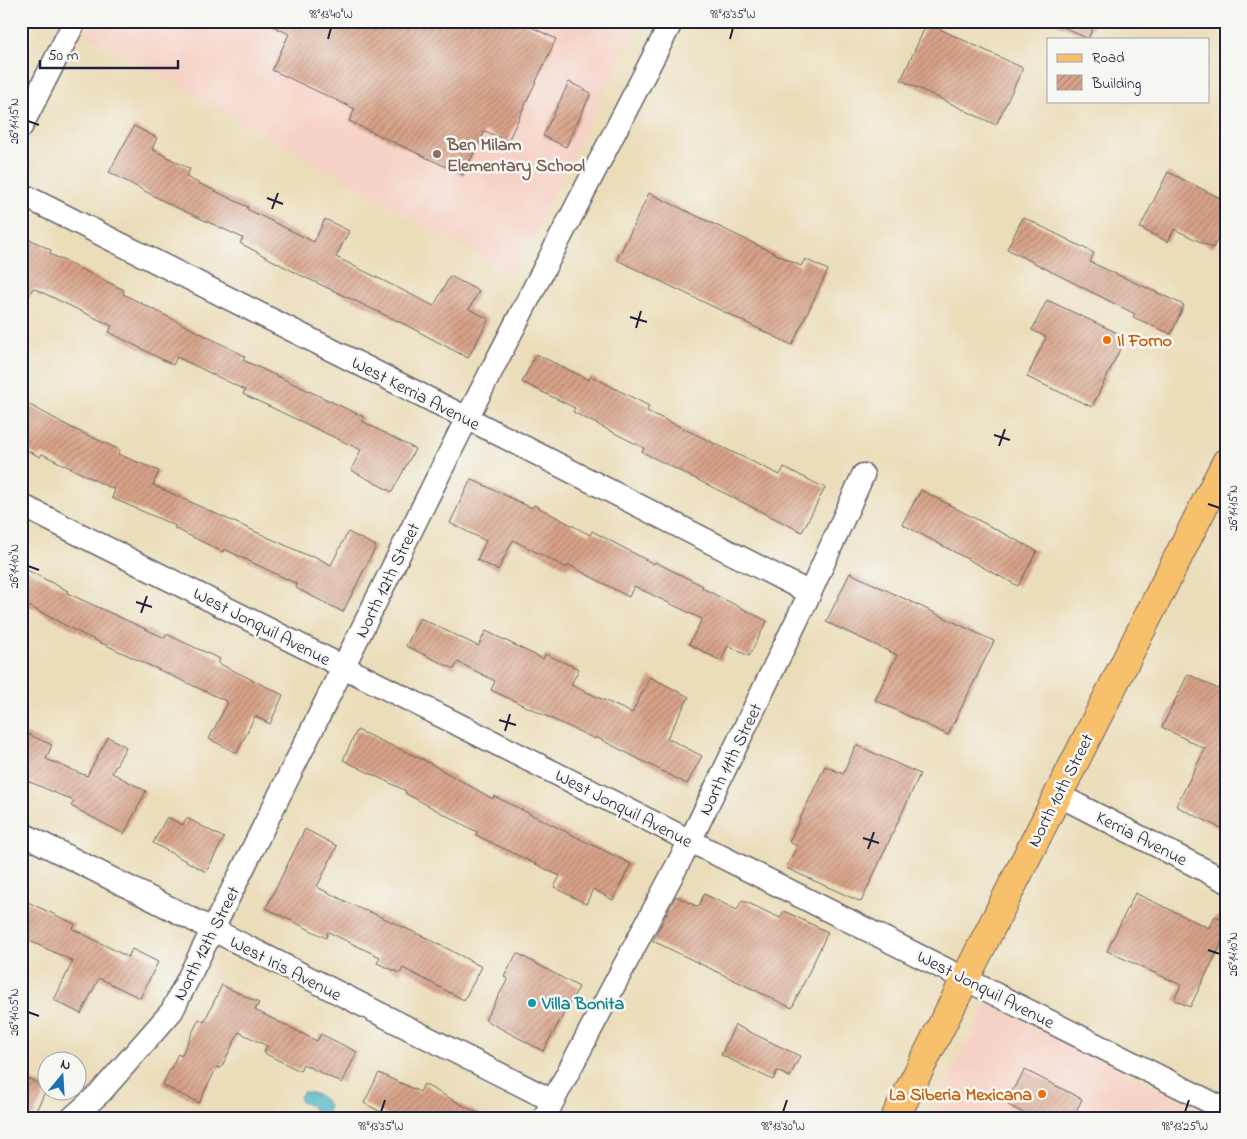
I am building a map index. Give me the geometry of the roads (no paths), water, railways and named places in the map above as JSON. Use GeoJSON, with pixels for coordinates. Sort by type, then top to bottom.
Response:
{"type":"FeatureCollection","features":[{"type":"Feature","properties":{"kind":"main road","name":"North 10th Street"},"geometry":{"type":"LineString","coordinates":[[895,1118],[1226,462]]}},
{"type":"Feature","properties":{"kind":"street"},"geometry":{"type":"LineString","coordinates":[[21,127],[74,21]]}},
{"type":"Feature","properties":{"kind":"street","name":"North 12th Street"},"geometry":{"type":"LineString","coordinates":[[72,1118],[101,1092],[172,1012],[467,418],[672,21]]}},
{"type":"Feature","properties":{"kind":"street","name":"West Kerria Avenue"},"geometry":{"type":"LineString","coordinates":[[21,194],[467,418],[810,594]]}},
{"type":"Feature","properties":{"kind":"street","name":"North 11th Street"},"geometry":{"type":"LineString","coordinates":[[548,1109],[690,841],[810,594],[863,475]]}},
{"type":"Feature","properties":{"kind":"street","name":"West Jonquil Avenue"},"geometry":{"type":"LineString","coordinates":[[21,506],[1226,1110]]}},
{"type":"Feature","properties":{"kind":"street","name":"Kerria Avenue"},"geometry":{"type":"LineString","coordinates":[[1058,795],[1226,881]]}},
{"type":"Feature","properties":{"kind":"street","name":"West Iris Avenue"},"geometry":{"type":"LineString","coordinates":[[21,833],[213,931],[548,1109]]}},
{"type":"Feature","properties":{"kind":"water"},"geometry":{"type":"Polygon","coordinates":[[[303,1092],[321,1097],[329,1106],[327,1112],[318,1114],[310,1105],[301,1102],[299,1097],[303,1092]]]}},
{"type":"Feature","properties":{"kind":"place","name":"Ben Milam Elementary School"},"geometry":{"type":"Point","coordinates":[437,154]}},
{"type":"Feature","properties":{"kind":"place","name":"Il Forno"},"geometry":{"type":"Point","coordinates":[1107,340]}},
{"type":"Feature","properties":{"kind":"place","name":"Villa Bonita"},"geometry":{"type":"Point","coordinates":[532,1003]}},
{"type":"Feature","properties":{"kind":"place","name":"La Siberia Mexicana"},"geometry":{"type":"Point","coordinates":[1042,1094]}}]}
